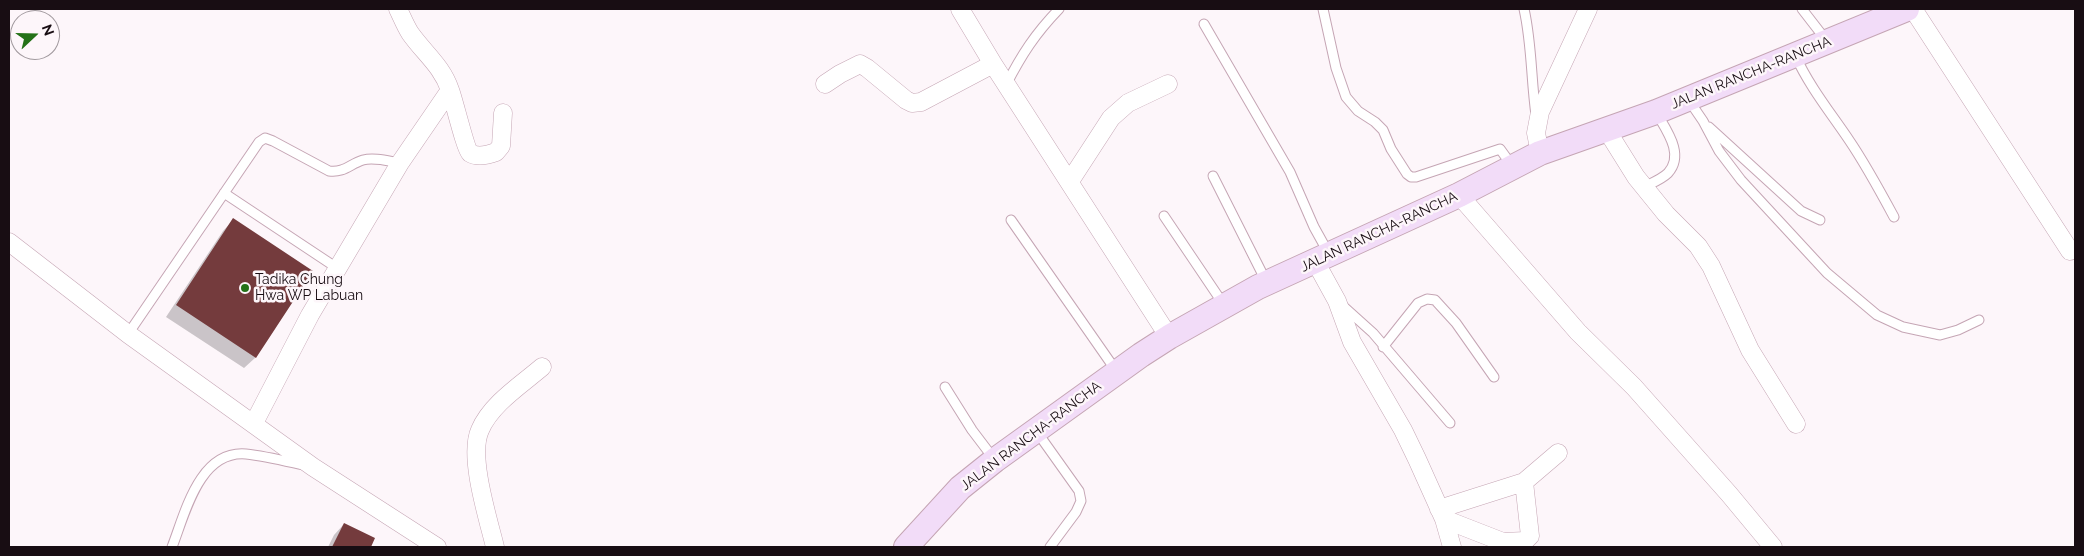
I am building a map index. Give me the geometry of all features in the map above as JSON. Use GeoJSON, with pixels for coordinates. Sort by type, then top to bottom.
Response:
{"type":"FeatureCollection","features":[{"type":"Feature","properties":{"kind":"main road","name":"JALAN RANCHA-RANCHA"},"geometry":{"type":"LineString","coordinates":[[906,547],[960,488],[1035,430],[1169,337],[1267,283],[1459,195],[1540,153],[1656,112],[1906,9]]}},
{"type":"Feature","properties":{"kind":"street"},"geometry":{"type":"LineString","coordinates":[[398,9],[411,34],[440,68],[458,113],[469,152],[478,156],[496,152],[501,146],[503,113]]}},
{"type":"Feature","properties":{"kind":"street"},"geometry":{"type":"LineString","coordinates":[[960,9],[1006,85],[1070,181],[1169,337]]}},
{"type":"Feature","properties":{"kind":"street"},"geometry":{"type":"LineString","coordinates":[[1540,153],[1536,133],[1537,123],[1544,103],[1588,9]]}},
{"type":"Feature","properties":{"kind":"street"},"geometry":{"type":"LineString","coordinates":[[1913,9],[2070,251]]}},
{"type":"Feature","properties":{"kind":"street"},"geometry":{"type":"LineString","coordinates":[[825,84],[860,64],[868,68],[906,100],[912,103],[921,102],[993,64]]}},
{"type":"Feature","properties":{"kind":"street"},"geometry":{"type":"LineString","coordinates":[[1070,181],[1111,118],[1128,102],[1168,84]]}},
{"type":"Feature","properties":{"kind":"street"},"geometry":{"type":"LineString","coordinates":[[254,423],[310,315],[337,268],[400,163],[450,90]]}},
{"type":"Feature","properties":{"kind":"street"},"geometry":{"type":"LineString","coordinates":[[1606,129],[1644,187],[1666,214],[1698,246],[1711,266],[1750,350],[1796,424]]}},
{"type":"Feature","properties":{"kind":"street"},"geometry":{"type":"LineString","coordinates":[[1459,195],[1578,332],[1634,388],[1729,494],[1773,547]]}},
{"type":"Feature","properties":{"kind":"street"},"geometry":{"type":"LineString","coordinates":[[9,242],[128,334],[314,467],[437,547]]}},
{"type":"Feature","properties":{"kind":"street"},"geometry":{"type":"LineString","coordinates":[[1322,258],[1352,342],[1403,430],[1441,514],[1452,547]]}},
{"type":"Feature","properties":{"kind":"street"},"geometry":{"type":"LineString","coordinates":[[495,547],[476,460],[477,440],[486,419],[542,367]]}},
{"type":"Feature","properties":{"kind":"street"},"geometry":{"type":"LineString","coordinates":[[1441,514],[1524,482],[1558,453]]}},
{"type":"Feature","properties":{"kind":"street"},"geometry":{"type":"LineString","coordinates":[[1441,514],[1503,542],[1525,541],[1530,536],[1524,482]]}},
{"type":"Feature","properties":{"kind":"lane"},"geometry":{"type":"LineString","coordinates":[[1006,85],[1023,52],[1040,29],[1059,9]]}},
{"type":"Feature","properties":{"kind":"lane"},"geometry":{"type":"LineString","coordinates":[[1323,9],[1336,68],[1346,97],[1358,111],[1375,122],[1383,130],[1391,149],[1407,174],[1411,177],[1416,177],[1500,149],[1513,167]]}},
{"type":"Feature","properties":{"kind":"lane"},"geometry":{"type":"LineString","coordinates":[[1524,9],[1529,37],[1531,80],[1537,123]]}},
{"type":"Feature","properties":{"kind":"lane"},"geometry":{"type":"LineString","coordinates":[[1802,9],[1827,42]]}},
{"type":"Feature","properties":{"kind":"lane"},"geometry":{"type":"LineString","coordinates":[[1204,24],[1290,172],[1314,227],[1322,258]]}},
{"type":"Feature","properties":{"kind":"lane"},"geometry":{"type":"LineString","coordinates":[[1794,55],[1804,76],[1850,141],[1894,217]]}},
{"type":"Feature","properties":{"kind":"lane"},"geometry":{"type":"LineString","coordinates":[[1688,98],[1719,151],[1741,180],[1827,273],[1849,294],[1877,315],[1903,327],[1940,334],[1958,330],[1980,320]]}},
{"type":"Feature","properties":{"kind":"lane"},"geometry":{"type":"LineString","coordinates":[[1644,187],[1667,174],[1674,164],[1673,141],[1656,112]]}},
{"type":"Feature","properties":{"kind":"lane"},"geometry":{"type":"LineString","coordinates":[[1703,121],[1800,211],[1820,220]]}},
{"type":"Feature","properties":{"kind":"lane"},"geometry":{"type":"LineString","coordinates":[[128,334],[259,142],[265,138],[329,171],[339,172],[363,160],[373,159],[400,163]]}},
{"type":"Feature","properties":{"kind":"lane"},"geometry":{"type":"LineString","coordinates":[[1213,176],[1267,283]]}},
{"type":"Feature","properties":{"kind":"lane"},"geometry":{"type":"LineString","coordinates":[[224,193],[337,268]]}},
{"type":"Feature","properties":{"kind":"lane"},"geometry":{"type":"LineString","coordinates":[[1164,216],[1225,306]]}},
{"type":"Feature","properties":{"kind":"lane"},"geometry":{"type":"LineString","coordinates":[[1011,220],[1117,372]]}},
{"type":"Feature","properties":{"kind":"lane"},"geometry":{"type":"LineString","coordinates":[[1383,347],[1418,303],[1426,299],[1435,300],[1456,323],[1494,378]]}},
{"type":"Feature","properties":{"kind":"lane"},"geometry":{"type":"LineString","coordinates":[[1337,301],[1373,333],[1383,347],[1450,423]]}},
{"type":"Feature","properties":{"kind":"lane"},"geometry":{"type":"LineString","coordinates":[[945,387],[966,422],[995,460]]}},
{"type":"Feature","properties":{"kind":"lane"},"geometry":{"type":"LineString","coordinates":[[1035,430],[1078,491],[1081,501],[1076,512],[1050,547]]}},
{"type":"Feature","properties":{"kind":"lane"},"geometry":{"type":"LineString","coordinates":[[172,547],[198,481],[217,462],[230,456],[244,454],[314,467]]}},
{"type":"Feature","properties":{"kind":"building","name":"Tadika Chung Hwa WP Labuan"},"geometry":{"type":"Polygon","coordinates":[[[233,218],[313,271],[256,358],[176,305],[233,218]]]}},
{"type":"Feature","properties":{"kind":"building"},"geometry":{"type":"Polygon","coordinates":[[[344,523],[375,538],[371,547],[332,547],[344,523]]]}},
{"type":"Feature","properties":{"kind":"place","name":"Tadika Chung Hwa WP Labuan"},"geometry":{"type":"Point","coordinates":[245,288]}}]}
